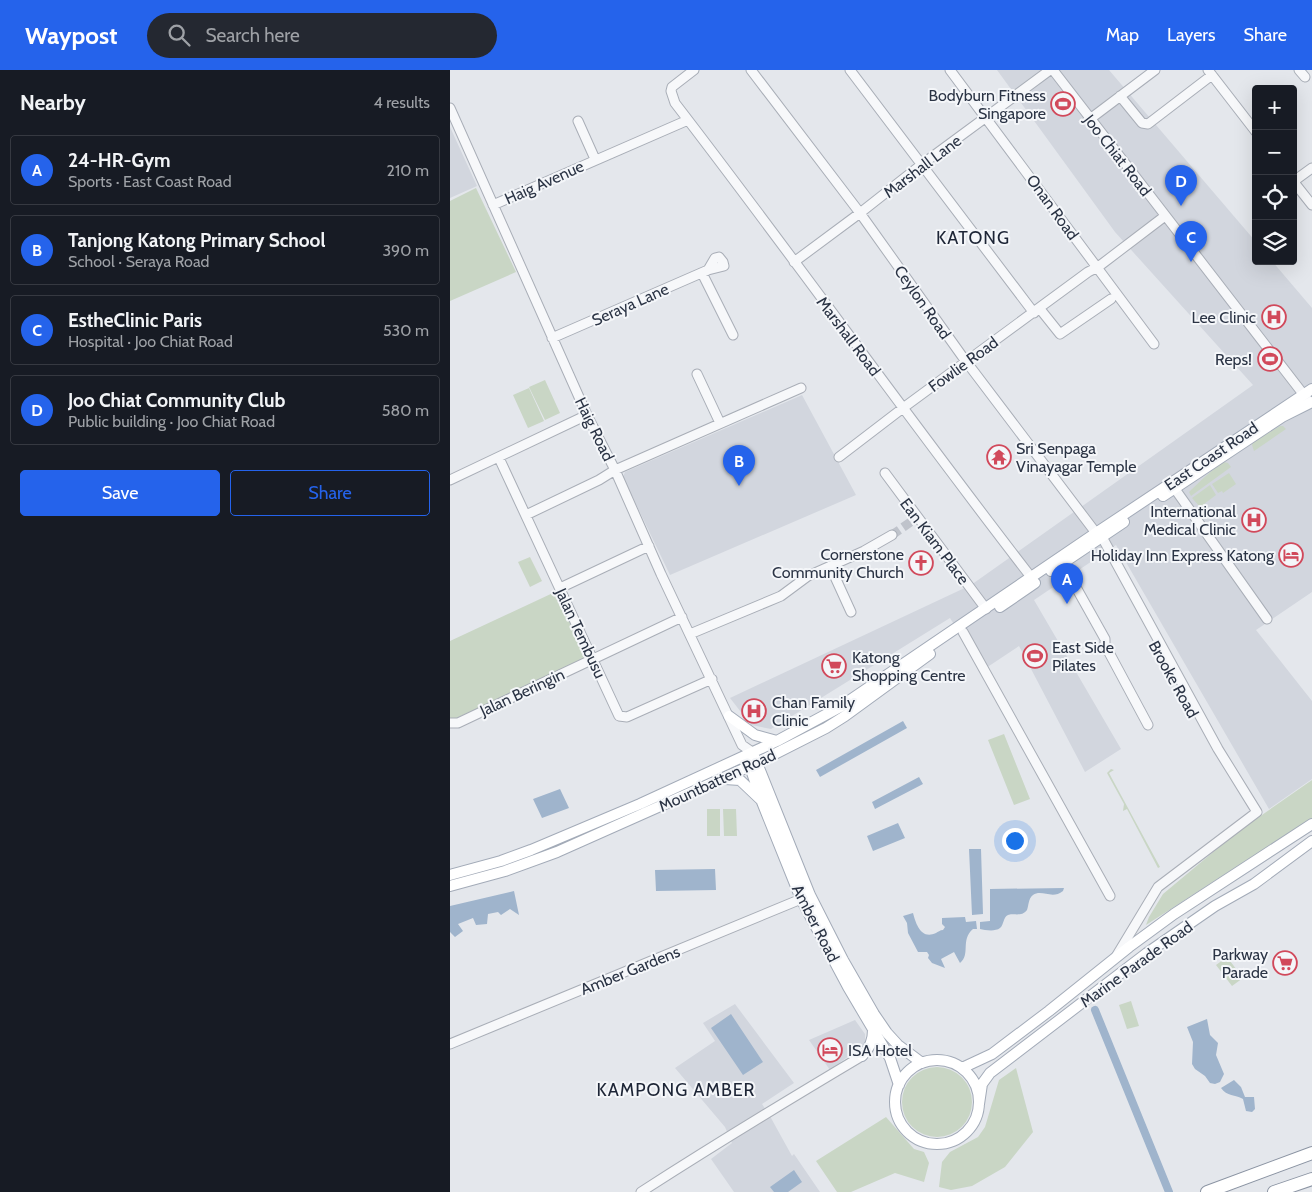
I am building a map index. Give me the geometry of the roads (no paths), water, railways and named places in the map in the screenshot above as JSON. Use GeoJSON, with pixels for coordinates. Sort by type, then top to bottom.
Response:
{"type":"FeatureCollection","features":[{"type":"Feature","properties":{"kind":"highway"},"geometry":{"type":"LineString","coordinates":[[1207,1192],[1312,1153]]}},
{"type":"Feature","properties":{"kind":"highway"},"geometry":{"type":"LineString","coordinates":[[1274,1192],[1312,1179]]}},
{"type":"Feature","properties":{"kind":"main road","name":"East Coast Road"},"geometry":{"type":"LineString","coordinates":[[962,629],[986,609],[1031,577],[1175,489],[1310,399]]}},
{"type":"Feature","properties":{"kind":"main road","name":"East Coast Road"},"geometry":{"type":"LineString","coordinates":[[962,629],[1310,399]]}},
{"type":"Feature","properties":{"kind":"main road","name":"Mountbatten Road"},"geometry":{"type":"LineString","coordinates":[[450,886],[505,871],[557,852],[719,779],[750,757],[840,707],[962,629]]}},
{"type":"Feature","properties":{"kind":"main road","name":"Mountbatten Road"},"geometry":{"type":"LineString","coordinates":[[450,874],[502,861],[531,850],[750,757],[826,728],[962,629]]}},
{"type":"Feature","properties":{"kind":"main road"},"geometry":{"type":"LineString","coordinates":[[729,716],[755,735],[777,741]]}},
{"type":"Feature","properties":{"kind":"main road","name":"Amber Road"},"geometry":{"type":"LineString","coordinates":[[750,757],[762,802],[775,832],[848,987],[893,1065],[899,1085],[895,1106],[898,1118],[905,1129],[914,1137],[926,1142],[939,1144],[951,1141],[962,1136],[971,1127],[977,1116],[979,1104]]}},
{"type":"Feature","properties":{"kind":"main road","name":"Amber Road"},"geometry":{"type":"LineString","coordinates":[[750,757],[806,897],[887,1033],[898,1045],[922,1062]]}},
{"type":"Feature","properties":{"kind":"main road"},"geometry":{"type":"LineString","coordinates":[[719,779],[735,778],[740,780],[762,802]]}},
{"type":"Feature","properties":{"kind":"main road","name":"Marine Parade Road"},"geometry":{"type":"LineString","coordinates":[[962,1068],[992,1054],[1116,957],[1200,896],[1312,824]]}},
{"type":"Feature","properties":{"kind":"main road","name":"Marine Parade Road"},"geometry":{"type":"LineString","coordinates":[[979,1104],[982,1084],[990,1073],[1147,953],[1215,906],[1254,884],[1312,841]]}},
{"type":"Feature","properties":{"kind":"main road"},"geometry":{"type":"LineString","coordinates":[[862,1056],[873,1039],[872,1027]]}},
{"type":"Feature","properties":{"kind":"main road"},"geometry":{"type":"LineString","coordinates":[[862,1056],[873,1053],[888,1055]]}},
{"type":"Feature","properties":{"kind":"main road"},"geometry":{"type":"LineString","coordinates":[[899,1085],[912,1068],[922,1062],[936,1060],[949,1062],[962,1068],[972,1077],[978,1090],[979,1104]]}},
{"type":"Feature","properties":{"kind":"street","name":"Marshall Road"},"geometry":{"type":"LineString","coordinates":[[694,70],[676,83],[671,91],[675,103],[902,408],[1031,577]]}},
{"type":"Feature","properties":{"kind":"street","name":"Ceylon Road"},"geometry":{"type":"LineString","coordinates":[[751,70],[860,213],[966,362],[1099,537]]}},
{"type":"Feature","properties":{"kind":"street"},"geometry":{"type":"LineString","coordinates":[[850,70],[921,165],[1037,311],[1060,334],[1111,299]]}},
{"type":"Feature","properties":{"kind":"street","name":"Onan Road"},"geometry":{"type":"LineString","coordinates":[[950,70],[1154,344]]}},
{"type":"Feature","properties":{"kind":"street","name":"Marshall Lane"},"geometry":{"type":"LineString","coordinates":[[794,262],[921,165],[1052,70]]}},
{"type":"Feature","properties":{"kind":"street","name":"Joo Chiat Road"},"geometry":{"type":"LineString","coordinates":[[1052,70],[1310,399]]}},
{"type":"Feature","properties":{"kind":"street"},"geometry":{"type":"LineString","coordinates":[[1090,119],[1155,70]]}},
{"type":"Feature","properties":{"kind":"street"},"geometry":{"type":"LineString","coordinates":[[1120,96],[1142,123],[1148,124],[1210,73],[1254,130]]}},
{"type":"Feature","properties":{"kind":"street","name":"Haig Road"},"geometry":{"type":"LineString","coordinates":[[450,108],[587,415],[750,757]]}},
{"type":"Feature","properties":{"kind":"street","name":"Haig Avenue"},"geometry":{"type":"LineString","coordinates":[[493,204],[595,159],[629,141],[688,120]]}},
{"type":"Feature","properties":{"kind":"street","name":"Haig Avenue"},"geometry":{"type":"LineString","coordinates":[[578,121],[595,159]]}},
{"type":"Feature","properties":{"kind":"street"},"geometry":{"type":"LineString","coordinates":[[1297,178],[1312,168]]}},
{"type":"Feature","properties":{"kind":"street"},"geometry":{"type":"LineString","coordinates":[[1297,186],[1312,205]]}},
{"type":"Feature","properties":{"kind":"street","name":"Fowlie Road"},"geometry":{"type":"LineString","coordinates":[[840,457],[902,408],[1037,311],[1164,214]]}},
{"type":"Feature","properties":{"kind":"street","name":"Seraya Lane"},"geometry":{"type":"LineString","coordinates":[[552,338],[705,271],[733,335]]}},
{"type":"Feature","properties":{"kind":"street"},"geometry":{"type":"LineString","coordinates":[[697,374],[720,423]]}},
{"type":"Feature","properties":{"kind":"street"},"geometry":{"type":"LineString","coordinates":[[526,515],[600,480],[614,470],[801,388]]}},
{"type":"Feature","properties":{"kind":"street"},"geometry":{"type":"LineString","coordinates":[[450,480],[587,415]]}},
{"type":"Feature","properties":{"kind":"street","name":"Jalan Tembusu"},"geometry":{"type":"LineString","coordinates":[[499,458],[617,714],[627,717],[712,680]]}},
{"type":"Feature","properties":{"kind":"street","name":"Ean Kiam Place"},"geometry":{"type":"LineString","coordinates":[[885,473],[914,519],[986,609]]}},
{"type":"Feature","properties":{"kind":"street","name":"East Coast Road"},"geometry":{"type":"LineString","coordinates":[[1175,489],[1268,619]]}},
{"type":"Feature","properties":{"kind":"street"},"geometry":{"type":"LineString","coordinates":[[690,634],[781,596],[808,576],[864,551],[892,535]]}},
{"type":"Feature","properties":{"kind":"street","name":"Brooke Road"},"geometry":{"type":"LineString","coordinates":[[1099,537],[1255,813]]}},
{"type":"Feature","properties":{"kind":"street"},"geometry":{"type":"LineString","coordinates":[[560,588],[649,546]]}},
{"type":"Feature","properties":{"kind":"street"},"geometry":{"type":"LineString","coordinates":[[1061,565],[1079,598],[1099,642],[1105,645],[1148,725]]}},
{"type":"Feature","properties":{"kind":"street"},"geometry":{"type":"LineString","coordinates":[[830,566],[850,612]]}},
{"type":"Feature","properties":{"kind":"street","name":"Jalan Beringin"},"geometry":{"type":"LineString","coordinates":[[450,723],[458,723],[682,617]]}},
{"type":"Feature","properties":{"kind":"street"},"geometry":{"type":"LineString","coordinates":[[962,629],[1110,896]]}},
{"type":"Feature","properties":{"kind":"street","name":"Marine Parade Road"},"geometry":{"type":"LineString","coordinates":[[1116,957],[1158,887],[1255,813]]}},
{"type":"Feature","properties":{"kind":"street","name":"Amber Gardens"},"geometry":{"type":"LineString","coordinates":[[450,1044],[806,897]]}},
{"type":"Feature","properties":{"kind":"street"},"geometry":{"type":"LineString","coordinates":[[641,1192],[738,1130],[862,1056]]}},
{"type":"Feature","properties":{"kind":"water"},"geometry":{"type":"Polygon","coordinates":[[[903,721],[907,728],[820,777],[816,770],[903,721]]]}},
{"type":"Feature","properties":{"kind":"water"},"geometry":{"type":"Polygon","coordinates":[[[919,777],[923,784],[875,809],[872,802],[919,777]]]}},
{"type":"Feature","properties":{"kind":"water"},"geometry":{"type":"Polygon","coordinates":[[[560,789],[569,808],[542,818],[533,799],[560,789]]]}},
{"type":"Feature","properties":{"kind":"water"},"geometry":{"type":"Polygon","coordinates":[[[898,823],[905,838],[873,851],[867,836],[898,823]]]}},
{"type":"Feature","properties":{"kind":"water"},"geometry":{"type":"Polygon","coordinates":[[[969,849],[981,849],[983,914],[972,915],[969,849]]]}},
{"type":"Feature","properties":{"kind":"water"},"geometry":{"type":"Polygon","coordinates":[[[715,869],[716,890],[656,891],[655,870],[715,869]]]}},
{"type":"Feature","properties":{"kind":"water"},"geometry":{"type":"Polygon","coordinates":[[[1064,888],[1063,891],[1055,895],[1036,893],[1030,898],[1025,912],[1006,916],[1001,927],[998,929],[980,929],[980,922],[990,921],[990,889],[1064,888]]]}},
{"type":"Feature","properties":{"kind":"water"},"geometry":{"type":"Polygon","coordinates":[[[514,891],[519,915],[510,909],[501,915],[498,912],[488,914],[487,924],[476,925],[473,918],[458,924],[463,931],[455,937],[450,932],[450,906],[514,891]]]}},
{"type":"Feature","properties":{"kind":"water"},"geometry":{"type":"Polygon","coordinates":[[[913,913],[920,930],[931,935],[943,930],[945,927],[942,924],[942,918],[965,917],[966,922],[976,921],[977,929],[973,929],[969,933],[965,955],[960,963],[954,952],[941,959],[945,968],[932,963],[928,958],[927,952],[918,952],[908,933],[907,923],[903,916],[913,913]]]}},
{"type":"Feature","properties":{"kind":"water"},"geometry":{"type":"Polygon","coordinates":[[[731,1014],[763,1062],[743,1075],[711,1028],[731,1014]]]}},
{"type":"Feature","properties":{"kind":"water"},"geometry":{"type":"Polygon","coordinates":[[[1207,1019],[1210,1035],[1218,1043],[1216,1055],[1224,1074],[1220,1082],[1215,1084],[1210,1083],[1192,1064],[1193,1042],[1187,1027],[1207,1019]]]}},
{"type":"Feature","properties":{"kind":"water"},"geometry":{"type":"Polygon","coordinates":[[[1234,1080],[1241,1087],[1245,1097],[1254,1097],[1255,1109],[1252,1112],[1246,1111],[1243,1099],[1226,1093],[1221,1088],[1234,1080]]]}},
{"type":"Feature","properties":{"kind":"water"},"geometry":{"type":"Polygon","coordinates":[[[794,1170],[802,1182],[788,1192],[774,1192],[770,1187],[794,1170]]]}},
{"type":"Feature","properties":{"kind":"waterway"},"geometry":{"type":"LineString","coordinates":[[1095,1010],[1169,1192]]}},
{"type":"Feature","properties":{"kind":"tunnel"},"geometry":{"type":"LineString","coordinates":[[892,535],[912,521]]}},
{"type":"Feature","properties":{"kind":"place","name":"Bodyburn Fitness Singapore"},"geometry":{"type":"Point","coordinates":[1063,104]}},
{"type":"Feature","properties":{"kind":"place","name":"Joo Chiat Community Club"},"geometry":{"type":"Point","coordinates":[1181,206]}},
{"type":"Feature","properties":{"kind":"place","name":"EstheClinic Paris"},"geometry":{"type":"Point","coordinates":[1191,262]}},
{"type":"Feature","properties":{"kind":"place","name":"Lee Clinic"},"geometry":{"type":"Point","coordinates":[1274,317]}},
{"type":"Feature","properties":{"kind":"place","name":"Reps!"},"geometry":{"type":"Point","coordinates":[1270,359]}},
{"type":"Feature","properties":{"kind":"place","name":"Sri Senpaga Vinayagar Temple"},"geometry":{"type":"Point","coordinates":[999,457]}},
{"type":"Feature","properties":{"kind":"place","name":"Tanjong Katong Primary School"},"geometry":{"type":"Point","coordinates":[739,486]}},
{"type":"Feature","properties":{"kind":"place","name":"International Medical Clinic"},"geometry":{"type":"Point","coordinates":[1254,520]}},
{"type":"Feature","properties":{"kind":"place","name":"Holiday Inn Express Katong"},"geometry":{"type":"Point","coordinates":[1291,555]}},
{"type":"Feature","properties":{"kind":"place","name":"Cornerstone Community Church"},"geometry":{"type":"Point","coordinates":[921,563]}},
{"type":"Feature","properties":{"kind":"place","name":"24-HR-Gym"},"geometry":{"type":"Point","coordinates":[1067,604]}},
{"type":"Feature","properties":{"kind":"place","name":"East Side Pilates"},"geometry":{"type":"Point","coordinates":[1035,656]}},
{"type":"Feature","properties":{"kind":"place","name":"Katong Shopping Centre"},"geometry":{"type":"Point","coordinates":[834,666]}},
{"type":"Feature","properties":{"kind":"place","name":"Chan Family Clinic"},"geometry":{"type":"Point","coordinates":[754,711]}},
{"type":"Feature","properties":{"kind":"place","name":"Parkway Parade"},"geometry":{"type":"Point","coordinates":[1285,963]}},
{"type":"Feature","properties":{"kind":"place","name":"ISA Hotel"},"geometry":{"type":"Point","coordinates":[830,1050]}},
{"type":"Feature","properties":{"kind":"district","name":"KATONG"},"geometry":{"type":"Point","coordinates":[973,238]}},
{"type":"Feature","properties":{"kind":"district","name":"KAMPONG AMBER"},"geometry":{"type":"Point","coordinates":[676,1090]}}]}
